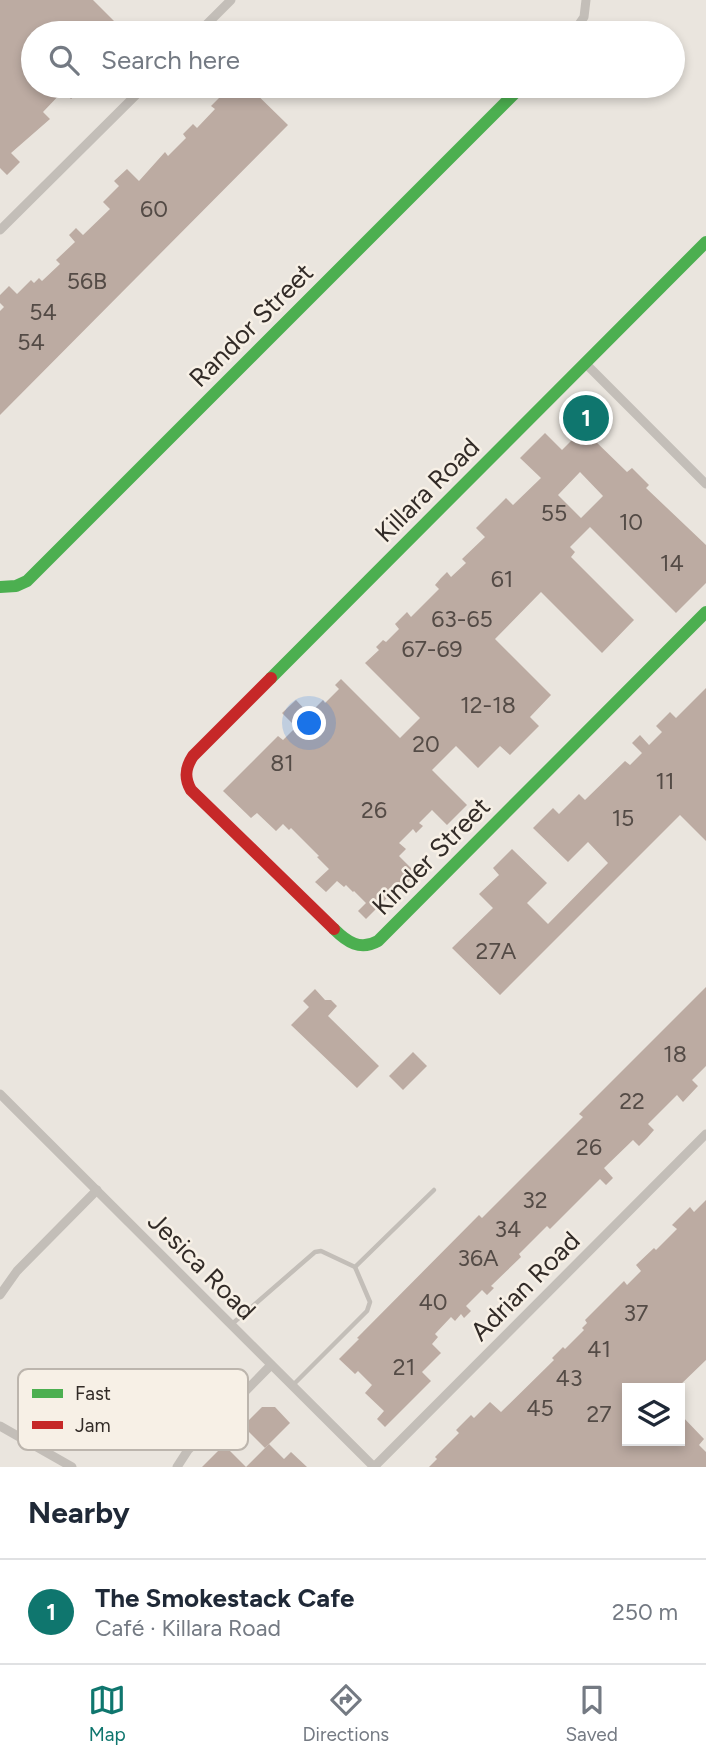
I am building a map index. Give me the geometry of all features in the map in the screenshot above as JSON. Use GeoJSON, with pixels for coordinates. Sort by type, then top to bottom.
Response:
{"type":"FeatureCollection","features":[{"type":"Feature","properties":{"kind":"street"},"geometry":{"type":"LineString","coordinates":[[210,21],[231,0]]}},
{"type":"Feature","properties":{"kind":"street"},"geometry":{"type":"LineString","coordinates":[[581,21],[586,0]]}},
{"type":"Feature","properties":{"kind":"street"},"geometry":{"type":"LineString","coordinates":[[0,230],[133,98]]}},
{"type":"Feature","properties":{"kind":"street","name":"Randor Street"},"geometry":{"type":"LineString","coordinates":[[3,587],[27,582],[510,98]]}},
{"type":"Feature","properties":{"kind":"street","name":"Killara Road"},"geometry":{"type":"LineString","coordinates":[[185,773],[192,756],[706,242]]}},
{"type":"Feature","properties":{"kind":"street"},"geometry":{"type":"LineString","coordinates":[[586,364],[706,484]]}},
{"type":"Feature","properties":{"kind":"street","name":"Kinder Street"},"geometry":{"type":"LineString","coordinates":[[185,773],[191,790],[342,937],[356,946],[367,947],[378,941],[706,612]]}},
{"type":"Feature","properties":{"kind":"street","name":"Jesica Road"},"geometry":{"type":"LineString","coordinates":[[0,1094],[374,1467]]}},
{"type":"Feature","properties":{"kind":"street","name":"Adrian Road"},"geometry":{"type":"LineString","coordinates":[[374,1467],[706,1134]]}},
{"type":"Feature","properties":{"kind":"street"},"geometry":{"type":"LineString","coordinates":[[0,1295],[17,1271],[97,1191]]}},
{"type":"Feature","properties":{"kind":"street"},"geometry":{"type":"LineString","coordinates":[[248,1389],[271,1365]]}},
{"type":"Feature","properties":{"kind":"street"},"geometry":{"type":"LineString","coordinates":[[0,1426],[18,1436]]}},
{"type":"Feature","properties":{"kind":"street"},"geometry":{"type":"LineString","coordinates":[[42,1450],[72,1467]]}},
{"type":"Feature","properties":{"kind":"street"},"geometry":{"type":"LineString","coordinates":[[177,1467],[188,1450]]}},
{"type":"Feature","properties":{"kind":"lane"},"geometry":{"type":"LineString","coordinates":[[355,1267],[434,1190]]}},
{"type":"Feature","properties":{"kind":"lane"},"geometry":{"type":"LineString","coordinates":[[231,1325],[315,1252],[326,1253],[355,1267],[370,1303],[369,1307],[292,1386]]}},
{"type":"Feature","properties":{"kind":"building"},"geometry":{"type":"Polygon","coordinates":[[[0,0],[93,0],[114,21],[21,21],[21,98],[56,98],[43,112],[50,119],[11,153],[20,162],[7,175],[0,168],[0,0]]]}},
{"type":"Feature","properties":{"kind":"building"},"geometry":{"type":"Polygon","coordinates":[[[219,98],[260,98],[288,125],[0,415],[0,311],[4,307],[0,303],[0,295],[9,286],[17,294],[31,280],[34,283],[39,278],[42,281],[60,264],[56,260],[75,242],[69,235],[76,228],[83,235],[110,209],[103,202],[119,186],[114,181],[127,169],[139,181],[165,152],[168,156],[186,138],[183,134],[193,124],[197,128],[215,109],[211,106],[219,98]]]}},
{"type":"Feature","properties":{"kind":"building"},"geometry":{"type":"Polygon","coordinates":[[[586,406],[595,416],[587,425],[594,431],[590,436],[627,472],[632,468],[649,485],[646,488],[706,545],[706,583],[676,613],[590,527],[570,547],[575,552],[571,557],[634,620],[602,653],[541,592],[495,639],[551,695],[530,717],[539,726],[510,755],[500,746],[478,768],[456,746],[432,770],[467,805],[447,825],[432,810],[419,823],[423,826],[416,833],[413,829],[399,843],[406,849],[399,856],[414,871],[414,876],[408,882],[405,880],[366,919],[358,911],[366,903],[346,885],[344,887],[337,881],[326,892],[315,882],[329,869],[291,828],[289,830],[283,824],[276,831],[257,813],[251,818],[223,791],[278,736],[283,740],[296,727],[282,713],[296,700],[309,714],[339,689],[335,685],[341,679],[400,738],[420,718],[365,663],[379,650],[376,647],[383,640],[386,642],[399,629],[395,624],[407,612],[411,617],[439,589],[435,585],[447,572],[451,577],[466,563],[462,559],[485,537],[476,528],[506,498],[513,505],[541,478],[520,458],[545,433],[562,450],[581,431],[572,422],[586,406]],[[580,472],[558,495],[581,518],[603,496],[580,472]]]}},
{"type":"Feature","properties":{"kind":"building"},"geometry":{"type":"Polygon","coordinates":[[[706,688],[706,841],[680,815],[500,995],[452,948],[493,908],[479,894],[499,875],[493,868],[512,849],[547,883],[527,903],[548,924],[608,863],[588,842],[568,862],[533,828],[553,808],[559,814],[579,794],[585,800],[625,761],[630,765],[642,753],[632,743],[640,735],[649,745],[662,732],[656,726],[670,712],[676,718],[706,688]]]}},
{"type":"Feature","properties":{"kind":"building"},"geometry":{"type":"Polygon","coordinates":[[[706,987],[706,1066],[692,1080],[698,1086],[683,1102],[677,1095],[648,1124],[654,1130],[639,1146],[633,1140],[604,1168],[613,1178],[606,1185],[600,1179],[550,1229],[547,1226],[519,1254],[521,1257],[491,1286],[494,1288],[487,1295],[482,1290],[466,1306],[471,1311],[464,1318],[461,1314],[455,1321],[451,1317],[435,1334],[438,1337],[432,1344],[441,1353],[422,1372],[431,1381],[385,1427],[377,1419],[384,1411],[365,1393],[372,1385],[358,1371],[355,1374],[339,1359],[479,1215],[482,1218],[583,1117],[579,1114],[706,987]]]}},
{"type":"Feature","properties":{"kind":"building"},"geometry":{"type":"Polygon","coordinates":[[[315,989],[325,1000],[331,1000],[337,1006],[328,1016],[379,1066],[357,1088],[291,1025],[309,1007],[303,1001],[315,989]]]}},
{"type":"Feature","properties":{"kind":"building"},"geometry":{"type":"Polygon","coordinates":[[[413,1052],[427,1066],[403,1090],[389,1076],[413,1052]]]}},
{"type":"Feature","properties":{"kind":"building"},"geometry":{"type":"Polygon","coordinates":[[[706,1200],[706,1360],[682,1383],[622,1383],[622,1446],[685,1446],[685,1419],[704,1439],[699,1445],[706,1452],[706,1467],[429,1467],[437,1459],[435,1457],[459,1433],[456,1430],[471,1415],[474,1418],[490,1402],[501,1412],[554,1360],[552,1358],[563,1347],[565,1349],[584,1330],[582,1328],[587,1323],[585,1320],[624,1281],[627,1285],[641,1271],[636,1265],[677,1229],[672,1225],[690,1207],[694,1212],[706,1200]]]}},
{"type":"Feature","properties":{"kind":"building"},"geometry":{"type":"Polygon","coordinates":[[[262,1407],[275,1407],[290,1423],[265,1448],[248,1431],[248,1421],[262,1407]]]}},
{"type":"Feature","properties":{"kind":"building"},"geometry":{"type":"Polygon","coordinates":[[[269,1444],[284,1459],[291,1452],[307,1467],[246,1467],[269,1444]]]}},
{"type":"Feature","properties":{"kind":"building"},"geometry":{"type":"Polygon","coordinates":[[[219,1450],[229,1450],[246,1467],[202,1467],[219,1450]]]}},
{"type":"Feature","properties":{"kind":"traffic: fast"},"geometry":{"type":"LineString","coordinates":[[0,587],[16,586],[27,581],[510,98]]}},
{"type":"Feature","properties":{"kind":"traffic: fast"},"geometry":{"type":"LineString","coordinates":[[271,678],[706,242]]}},
{"type":"Feature","properties":{"kind":"traffic: fast"},"geometry":{"type":"LineString","coordinates":[[334,929],[354,944],[365,945],[378,941],[706,612]]}},
{"type":"Feature","properties":{"kind":"traffic: jam"},"geometry":{"type":"LineString","coordinates":[[271,678],[193,756],[187,769],[187,781],[191,790],[334,929]]}},
{"type":"Feature","properties":{"kind":"place","name":"The Smokestack Cafe"},"geometry":{"type":"Point","coordinates":[586,418]}}]}
